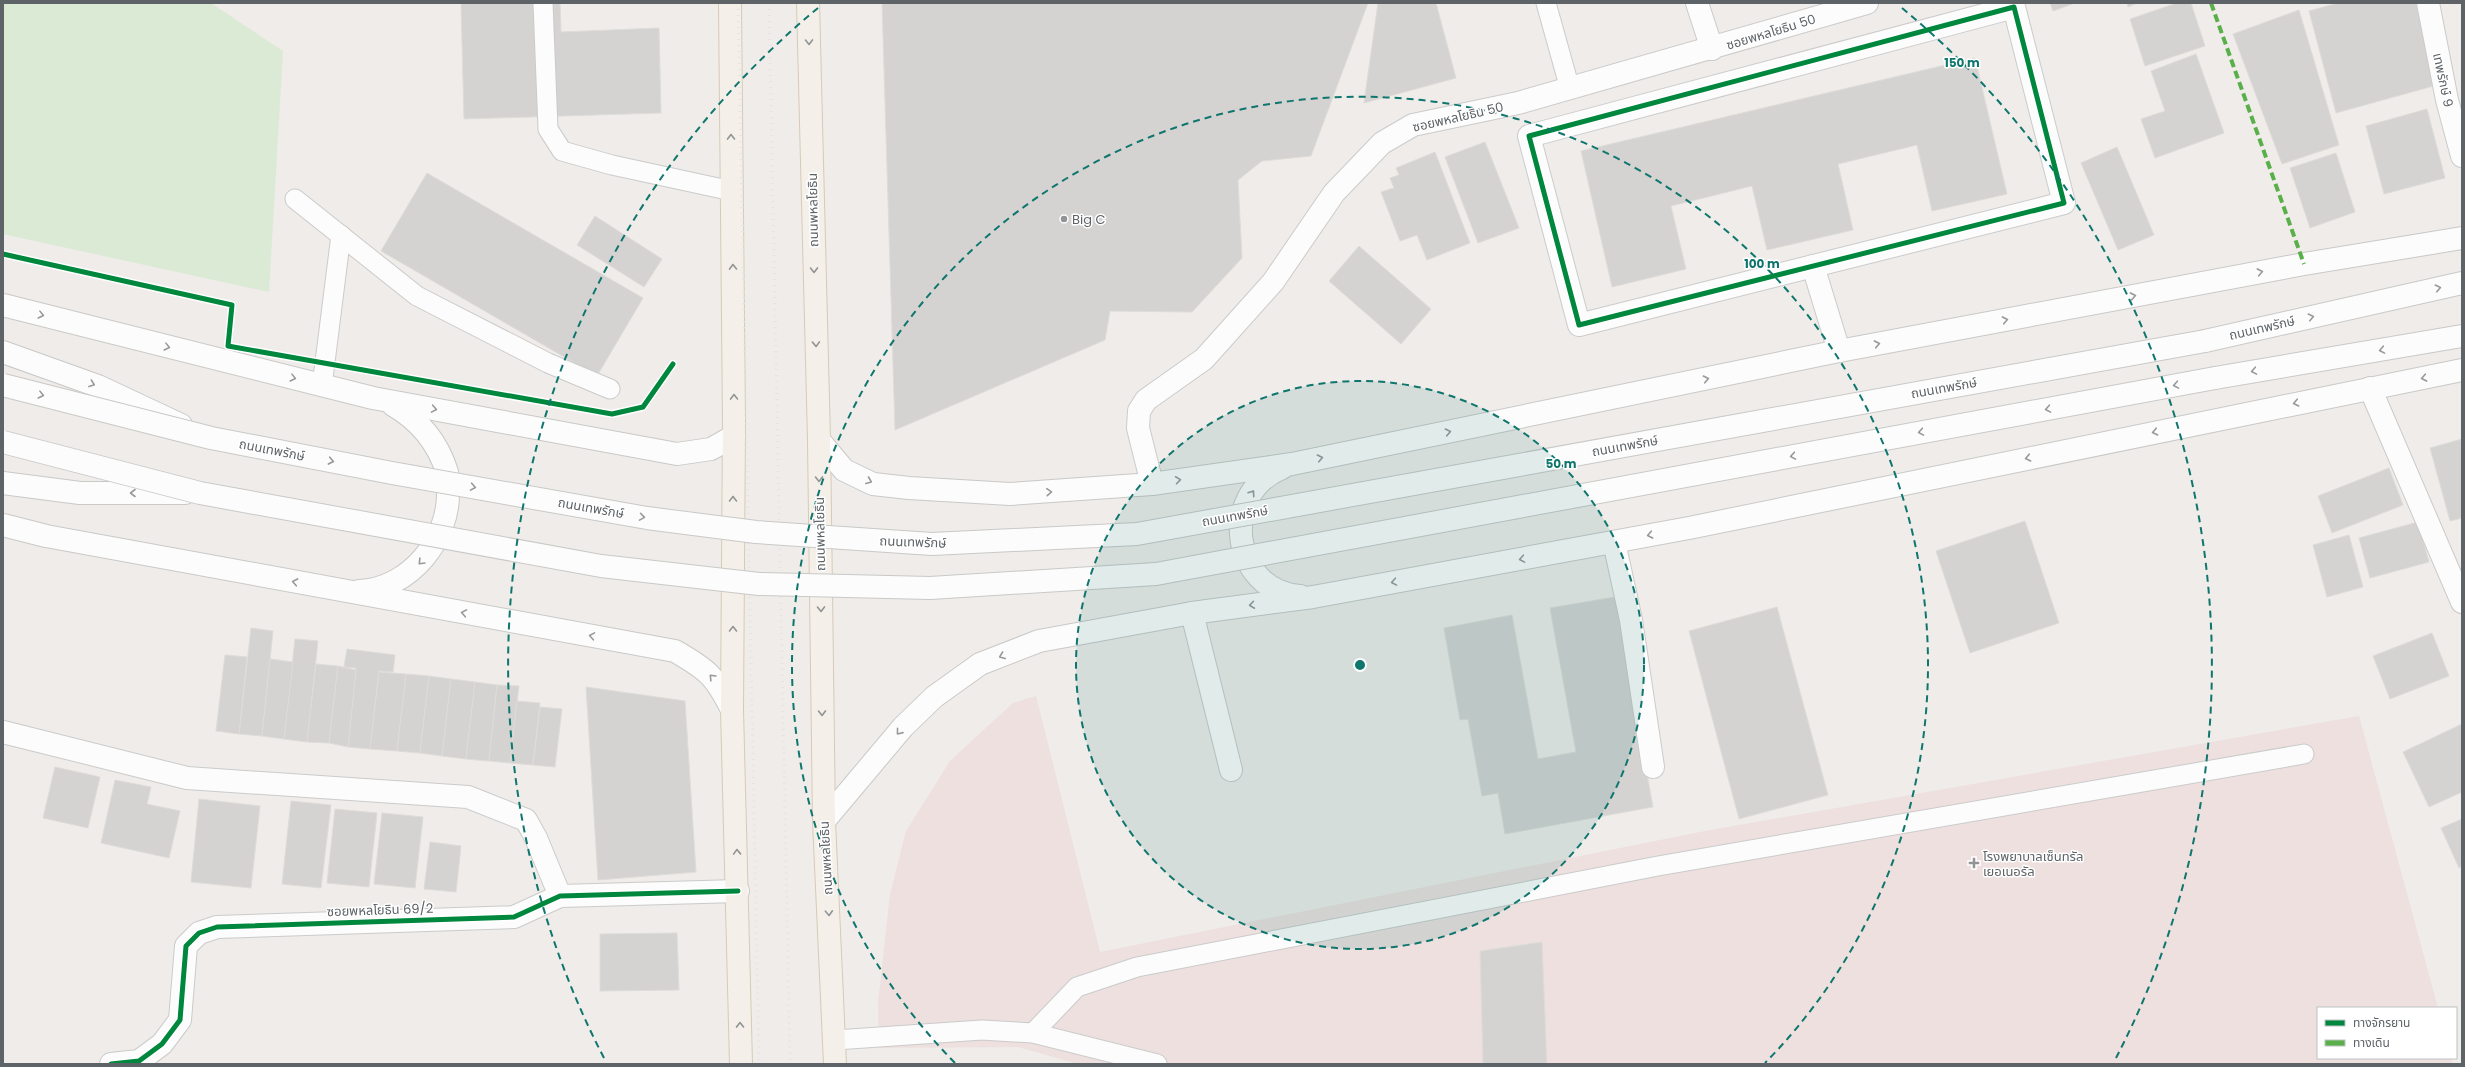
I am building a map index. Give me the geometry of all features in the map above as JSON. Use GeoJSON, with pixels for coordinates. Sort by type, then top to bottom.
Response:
{"type":"FeatureCollection","features":[{"type":"Feature","properties":{"kind":"main road"},"geometry":{"type":"LineString","coordinates":[[730,3],[734,436],[732,710],[738,891],[741,1064]]}},
{"type":"Feature","properties":{"kind":"main road","name":"ถนนพหลโยธิน"},"geometry":{"type":"LineString","coordinates":[[808,3],[819,440],[824,821],[835,1064]]}},
{"type":"Feature","properties":{"kind":"main road"},"geometry":{"type":"LineString","coordinates":[[1697,3],[1712,49]]}},
{"type":"Feature","properties":{"kind":"main road","name":"ซอยพหลโยธิน 50"},"geometry":{"type":"LineString","coordinates":[[1152,484],[1138,428],[1139,411],[1146,400],[1204,359],[1273,282],[1334,193],[1382,143],[1413,125],[1518,103],[1712,49],[1867,3]]}},
{"type":"Feature","properties":{"kind":"main road","name":"เทพรักษ์ 9"},"geometry":{"type":"LineString","coordinates":[[2428,3],[2447,100],[2462,156]]}},
{"type":"Feature","properties":{"kind":"main road"},"geometry":{"type":"LineString","coordinates":[[2014,7],[2064,203],[1813,266],[1580,325],[1529,136],[2014,7]]}},
{"type":"Feature","properties":{"kind":"main road"},"geometry":{"type":"LineString","coordinates":[[819,440],[844,470],[873,484],[909,488],[1010,494],[1152,484],[1292,464],[1839,351],[2304,264],[2462,238]]}},
{"type":"Feature","properties":{"kind":"main road"},"geometry":{"type":"LineString","coordinates":[[1813,266],[1839,351]]}},
{"type":"Feature","properties":{"kind":"main road","name":"ถนนเทพรักษ์"},"geometry":{"type":"LineString","coordinates":[[3,385],[211,438],[400,474],[647,518],[756,532],[932,544],[1137,534],[2205,341],[2462,283]]}},
{"type":"Feature","properties":{"kind":"main road"},"geometry":{"type":"LineString","coordinates":[[3,305],[373,398],[677,454],[711,449],[734,436]]}},
{"type":"Feature","properties":{"kind":"main road"},"geometry":{"type":"LineString","coordinates":[[3,442],[200,493],[601,566],[759,584],[930,588],[1156,574],[2214,378],[2462,336]]}},
{"type":"Feature","properties":{"kind":"main road"},"geometry":{"type":"LineString","coordinates":[[3,352],[98,386],[211,438]]}},
{"type":"Feature","properties":{"kind":"main road"},"geometry":{"type":"LineString","coordinates":[[824,821],[903,727],[934,697],[980,664],[1039,642],[1192,613],[1313,597],[1614,542],[2462,370]]}},
{"type":"Feature","properties":{"kind":"main road"},"geometry":{"type":"LineString","coordinates":[[2370,388],[2462,602]]}},
{"type":"Feature","properties":{"kind":"main road"},"geometry":{"type":"LineString","coordinates":[[325,588],[345,591],[365,590],[385,585],[403,576],[430,552],[444,524],[449,502],[447,473],[435,442],[412,418],[394,405],[373,398]]}},
{"type":"Feature","properties":{"kind":"main road"},"geometry":{"type":"LineString","coordinates":[[1292,464],[1274,471],[1259,483],[1246,502],[1241,516],[1240,531],[1243,548],[1254,571],[1269,586],[1292,595],[1313,597]]}},
{"type":"Feature","properties":{"kind":"main road"},"geometry":{"type":"LineString","coordinates":[[3,483],[80,493],[200,493]]}},
{"type":"Feature","properties":{"kind":"main road"},"geometry":{"type":"LineString","coordinates":[[3,519],[46,536]]}},
{"type":"Feature","properties":{"kind":"main road"},"geometry":{"type":"LineString","coordinates":[[3,525],[46,536],[675,651],[700,664],[719,684],[732,710]]}},
{"type":"Feature","properties":{"kind":"main road"},"geometry":{"type":"LineString","coordinates":[[1614,542],[1631,620],[1653,767]]}},
{"type":"Feature","properties":{"kind":"main road"},"geometry":{"type":"LineString","coordinates":[[1192,613],[1211,699],[1231,770]]}},
{"type":"Feature","properties":{"kind":"main road"},"geometry":{"type":"LineString","coordinates":[[3,732],[187,778],[468,797],[526,820],[536,838],[560,896]]}},
{"type":"Feature","properties":{"kind":"main road","name":"ซอยพหลโยธิน 69/2"},"geometry":{"type":"LineString","coordinates":[[111,1064],[139,1062],[162,1044],[180,1020],[186,946],[199,933],[217,927],[514,917],[560,896],[738,891]]}},
{"type":"Feature","properties":{"kind":"lane"},"geometry":{"type":"LineString","coordinates":[[543,3],[548,129],[562,151],[612,165],[732,190]]}},
{"type":"Feature","properties":{"kind":"lane"},"geometry":{"type":"LineString","coordinates":[[1546,3],[1570,89]]}},
{"type":"Feature","properties":{"kind":"lane"},"geometry":{"type":"LineString","coordinates":[[295,199],[417,296],[548,363],[610,389]]}},
{"type":"Feature","properties":{"kind":"lane"},"geometry":{"type":"LineString","coordinates":[[322,386],[341,235]]}},
{"type":"Feature","properties":{"kind":"lane"},"geometry":{"type":"LineString","coordinates":[[1034,1032],[1077,987],[1137,967],[1658,866],[2304,754]]}},
{"type":"Feature","properties":{"kind":"lane"},"geometry":{"type":"LineString","coordinates":[[835,1040],[982,1030],[1034,1032],[1157,1064]]}},
{"type":"Feature","properties":{"kind":"shaded area","name":"โรงพยาบาลเซ็นทรัล เยอเนอรัล"},"geometry":{"type":"Polygon","coordinates":[[[1036,696],[1100,952],[1705,831],[2359,716],[2438,1007],[2317,1007],[2317,1059],[2451,1059],[2453,1064],[1078,1064],[1018,1047],[879,1048],[878,1004],[890,894],[906,831],[950,761],[1013,703],[1036,696]]]}},
{"type":"Feature","properties":{"kind":"green space"},"geometry":{"type":"Polygon","coordinates":[[[3,3],[211,3],[283,51],[269,292],[3,234],[3,3]]]}},
{"type":"Feature","properties":{"kind":"building"},"geometry":{"type":"Polygon","coordinates":[[[461,3],[560,3],[561,32],[659,28],[661,113],[464,119],[461,3]]]}},
{"type":"Feature","properties":{"kind":"building","name":"Big C"},"geometry":{"type":"Polygon","coordinates":[[[882,3],[1368,3],[1311,156],[1262,161],[1238,180],[1242,258],[1192,312],[1110,311],[1105,340],[895,430],[882,3]]]}},
{"type":"Feature","properties":{"kind":"building"},"geometry":{"type":"Polygon","coordinates":[[[1378,3],[1436,3],[1456,78],[1364,103],[1378,3]]]}},
{"type":"Feature","properties":{"kind":"building"},"geometry":{"type":"Polygon","coordinates":[[[2050,3],[2075,3],[2053,11],[2050,3]]]}},
{"type":"Feature","properties":{"kind":"building"},"geometry":{"type":"Polygon","coordinates":[[[2127,3],[2137,3],[2128,7],[2127,3]]]}},
{"type":"Feature","properties":{"kind":"building"},"geometry":{"type":"Polygon","coordinates":[[[2177,3],[2191,3],[2205,46],[2145,66],[2130,19],[2177,3]]]}},
{"type":"Feature","properties":{"kind":"building"},"geometry":{"type":"Polygon","coordinates":[[[2338,3],[2416,3],[2437,85],[2336,113],[2309,11],[2338,3]]]}},
{"type":"Feature","properties":{"kind":"building"},"geometry":{"type":"Polygon","coordinates":[[[2299,10],[2339,145],[2282,164],[2233,34],[2299,10]]]}},
{"type":"Feature","properties":{"kind":"building"},"geometry":{"type":"Polygon","coordinates":[[[2196,54],[2224,133],[2155,158],[2141,119],[2165,111],[2151,71],[2196,54]]]}},
{"type":"Feature","properties":{"kind":"building"},"geometry":{"type":"Polygon","coordinates":[[[1975,58],[2007,194],[1932,211],[1917,145],[1838,164],[1853,230],[1767,250],[1752,186],[1671,206],[1686,269],[1612,287],[1581,151],[1975,58]]]}},
{"type":"Feature","properties":{"kind":"building"},"geometry":{"type":"Polygon","coordinates":[[[2427,109],[2445,178],[2384,194],[2366,126],[2427,109]]]}},
{"type":"Feature","properties":{"kind":"building"},"geometry":{"type":"Polygon","coordinates":[[[1485,142],[1519,228],[1478,243],[1445,157],[1485,142]]]}},
{"type":"Feature","properties":{"kind":"building"},"geometry":{"type":"Polygon","coordinates":[[[2117,147],[2154,235],[2118,250],[2081,163],[2117,147]]]}},
{"type":"Feature","properties":{"kind":"building"},"geometry":{"type":"Polygon","coordinates":[[[1435,152],[1470,243],[1427,260],[1417,235],[1400,241],[1381,192],[1394,188],[1390,178],[1399,175],[1396,168],[1435,152]]]}},
{"type":"Feature","properties":{"kind":"building"},"geometry":{"type":"Polygon","coordinates":[[[2336,153],[2355,212],[2310,228],[2290,168],[2336,153]]]}},
{"type":"Feature","properties":{"kind":"building"},"geometry":{"type":"Polygon","coordinates":[[[427,173],[643,298],[597,376],[381,251],[427,173]]]}},
{"type":"Feature","properties":{"kind":"building"},"geometry":{"type":"Polygon","coordinates":[[[595,216],[662,259],[644,287],[577,245],[595,216]]]}},
{"type":"Feature","properties":{"kind":"building"},"geometry":{"type":"Polygon","coordinates":[[[1359,246],[1431,309],[1401,344],[1329,281],[1359,246]]]}},
{"type":"Feature","properties":{"kind":"building"},"geometry":{"type":"Polygon","coordinates":[[[2462,439],[2462,518],[2450,521],[2430,448],[2462,439]]]}},
{"type":"Feature","properties":{"kind":"building"},"geometry":{"type":"Polygon","coordinates":[[[2389,468],[2403,505],[2332,533],[2318,496],[2389,468]]]}},
{"type":"Feature","properties":{"kind":"building"},"geometry":{"type":"Polygon","coordinates":[[[2025,521],[2059,623],[1970,653],[1936,551],[2025,521]]]}},
{"type":"Feature","properties":{"kind":"building"},"geometry":{"type":"Polygon","coordinates":[[[2418,522],[2429,562],[2370,578],[2359,538],[2418,522]]]}},
{"type":"Feature","properties":{"kind":"building"},"geometry":{"type":"Polygon","coordinates":[[[2349,535],[2363,587],[2327,597],[2313,545],[2349,535]]]}},
{"type":"Feature","properties":{"kind":"building"},"geometry":{"type":"Polygon","coordinates":[[[1615,597],[1653,807],[1505,834],[1498,793],[1482,796],[1468,719],[1460,720],[1444,628],[1512,615],[1538,759],[1576,752],[1550,608],[1615,597]]]}},
{"type":"Feature","properties":{"kind":"building"},"geometry":{"type":"Polygon","coordinates":[[[1777,607],[1828,795],[1739,819],[1689,631],[1777,607]]]}},
{"type":"Feature","properties":{"kind":"building"},"geometry":{"type":"Polygon","coordinates":[[[251,628],[273,631],[262,736],[239,734],[251,628]]]}},
{"type":"Feature","properties":{"kind":"building"},"geometry":{"type":"Polygon","coordinates":[[[2432,633],[2449,676],[2390,699],[2373,656],[2432,633]]]}},
{"type":"Feature","properties":{"kind":"building"},"geometry":{"type":"Polygon","coordinates":[[[295,639],[318,641],[307,742],[284,739],[295,639]]]}},
{"type":"Feature","properties":{"kind":"building"},"geometry":{"type":"Polygon","coordinates":[[[347,649],[395,655],[393,672],[379,671],[370,749],[348,747],[356,668],[344,667],[347,649]]]}},
{"type":"Feature","properties":{"kind":"building"},"geometry":{"type":"Polygon","coordinates":[[[225,655],[247,657],[239,734],[216,731],[225,655]]]}},
{"type":"Feature","properties":{"kind":"building"},"geometry":{"type":"Polygon","coordinates":[[[270,659],[293,662],[284,739],[262,736],[270,659]]]}},
{"type":"Feature","properties":{"kind":"building"},"geometry":{"type":"Polygon","coordinates":[[[316,664],[338,666],[329,743],[307,742],[316,664]]]}},
{"type":"Feature","properties":{"kind":"building"},"geometry":{"type":"Polygon","coordinates":[[[338,666],[356,670],[348,747],[329,743],[338,666]]]}},
{"type":"Feature","properties":{"kind":"building"},"geometry":{"type":"Polygon","coordinates":[[[379,672],[406,674],[397,751],[370,749],[379,672]]]}},
{"type":"Feature","properties":{"kind":"building"},"geometry":{"type":"Polygon","coordinates":[[[406,674],[429,676],[420,753],[397,751],[406,674]]]}},
{"type":"Feature","properties":{"kind":"building"},"geometry":{"type":"Polygon","coordinates":[[[429,676],[451,679],[442,756],[420,753],[429,676]]]}},
{"type":"Feature","properties":{"kind":"building"},"geometry":{"type":"Polygon","coordinates":[[[451,679],[475,682],[466,759],[442,756],[451,679]]]}},
{"type":"Feature","properties":{"kind":"building"},"geometry":{"type":"Polygon","coordinates":[[[475,682],[497,685],[489,761],[466,759],[475,682]]]}},
{"type":"Feature","properties":{"kind":"building"},"geometry":{"type":"Polygon","coordinates":[[[497,685],[519,686],[510,763],[489,761],[497,685]]]}},
{"type":"Feature","properties":{"kind":"building"},"geometry":{"type":"Polygon","coordinates":[[[586,687],[685,701],[696,872],[598,880],[586,687]]]}},
{"type":"Feature","properties":{"kind":"building"},"geometry":{"type":"Polygon","coordinates":[[[517,701],[540,703],[533,765],[510,763],[517,701]]]}},
{"type":"Feature","properties":{"kind":"building"},"geometry":{"type":"Polygon","coordinates":[[[540,707],[562,709],[555,767],[533,765],[540,707]]]}},
{"type":"Feature","properties":{"kind":"building"},"geometry":{"type":"Polygon","coordinates":[[[2462,724],[2462,792],[2429,807],[2403,752],[2462,724]]]}},
{"type":"Feature","properties":{"kind":"building"},"geometry":{"type":"Polygon","coordinates":[[[55,767],[100,777],[88,828],[43,818],[55,767]]]}},
{"type":"Feature","properties":{"kind":"building"},"geometry":{"type":"Polygon","coordinates":[[[115,780],[151,787],[147,804],[180,811],[169,858],[101,843],[115,780]]]}},
{"type":"Feature","properties":{"kind":"building"},"geometry":{"type":"Polygon","coordinates":[[[199,799],[260,806],[251,888],[191,882],[199,799]]]}},
{"type":"Feature","properties":{"kind":"building"},"geometry":{"type":"Polygon","coordinates":[[[291,801],[331,805],[321,888],[282,884],[291,801]]]}},
{"type":"Feature","properties":{"kind":"building"},"geometry":{"type":"Polygon","coordinates":[[[335,809],[377,813],[369,887],[327,883],[335,809]]]}},
{"type":"Feature","properties":{"kind":"building"},"geometry":{"type":"Polygon","coordinates":[[[382,813],[423,817],[415,888],[374,884],[382,813]]]}},
{"type":"Feature","properties":{"kind":"building"},"geometry":{"type":"Polygon","coordinates":[[[2462,819],[2462,866],[2459,868],[2441,828],[2462,819]]]}},
{"type":"Feature","properties":{"kind":"building"},"geometry":{"type":"Polygon","coordinates":[[[430,842],[461,846],[456,892],[424,889],[430,842]]]}},
{"type":"Feature","properties":{"kind":"building"},"geometry":{"type":"Polygon","coordinates":[[[677,933],[679,990],[600,991],[600,934],[677,933]]]}},
{"type":"Feature","properties":{"kind":"building"},"geometry":{"type":"Polygon","coordinates":[[[1542,942],[1547,1064],[1483,1064],[1480,951],[1542,942]]]}},
{"type":"Feature","properties":{"kind":"railway"},"geometry":{"type":"LineString","coordinates":[[738,3],[759,1064]]}},
{"type":"Feature","properties":{"kind":"railway"},"geometry":{"type":"LineString","coordinates":[[769,3],[790,1064]]}},
{"type":"Feature","properties":{"kind":"marked path"},"geometry":{"type":"LineString","coordinates":[[2211,3],[2304,264]]}},
{"type":"Feature","properties":{"kind":"cycle path"},"geometry":{"type":"LineString","coordinates":[[2014,7],[2064,203],[1579,325],[1529,136],[2014,7]]}},
{"type":"Feature","properties":{"kind":"cycle path"},"geometry":{"type":"LineString","coordinates":[[3,254],[232,305],[228,346],[612,414],[643,407],[673,364]]}},
{"type":"Feature","properties":{"kind":"cycle path"},"geometry":{"type":"LineString","coordinates":[[111,1064],[139,1061],[162,1044],[180,1020],[186,946],[199,933],[217,927],[514,917],[560,896],[738,891]]}},
{"type":"Feature","properties":{"kind":"place","name":"Big C"},"geometry":{"type":"Point","coordinates":[1064,219]}},
{"type":"Feature","properties":{"kind":"place","name":"โรงพยาบาลเซ็นทรัล เยอเนอรัล"},"geometry":{"type":"Point","coordinates":[1974,863]}}]}
